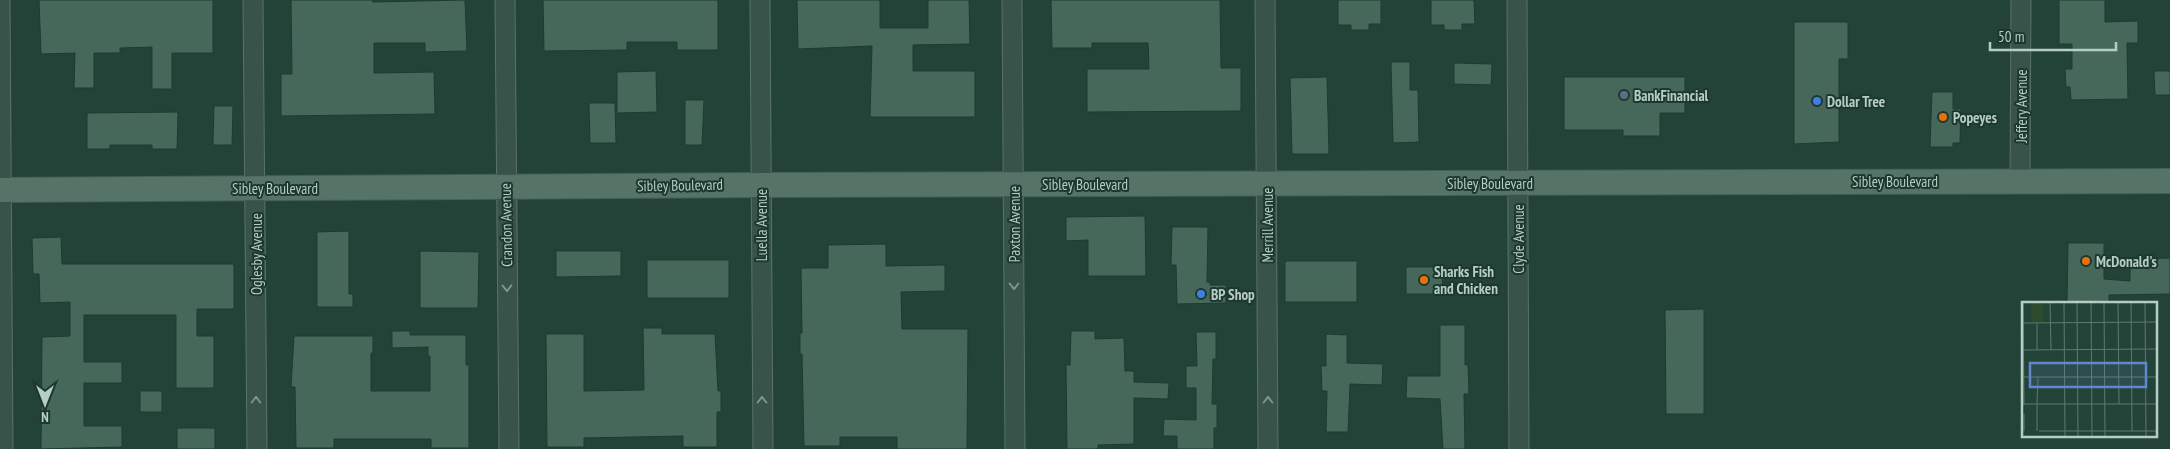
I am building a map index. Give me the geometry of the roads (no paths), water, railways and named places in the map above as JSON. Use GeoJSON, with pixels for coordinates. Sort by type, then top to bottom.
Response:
{"type":"FeatureCollection","features":[{"type":"Feature","properties":{"kind":"main road","name":"Sibley Boulevard"},"geometry":{"type":"LineString","coordinates":[[1,190],[761,185],[2170,181]]}},
{"type":"Feature","properties":{"kind":"street"},"geometry":{"type":"LineString","coordinates":[[0,0],[3,449]]}},
{"type":"Feature","properties":{"kind":"street","name":"Oglesby Avenue"},"geometry":{"type":"LineString","coordinates":[[253,0],[257,449]]}},
{"type":"Feature","properties":{"kind":"street","name":"Crandon Avenue"},"geometry":{"type":"LineString","coordinates":[[505,0],[509,449]]}},
{"type":"Feature","properties":{"kind":"street","name":"Luella Avenue"},"geometry":{"type":"LineString","coordinates":[[760,0],[763,449]]}},
{"type":"Feature","properties":{"kind":"street","name":"Paxton Avenue"},"geometry":{"type":"LineString","coordinates":[[1012,0],[1015,449]]}},
{"type":"Feature","properties":{"kind":"street","name":"Merrill Avenue"},"geometry":{"type":"LineString","coordinates":[[1265,0],[1268,449]]}},
{"type":"Feature","properties":{"kind":"street","name":"Clyde Avenue"},"geometry":{"type":"LineString","coordinates":[[1517,0],[1519,449]]}},
{"type":"Feature","properties":{"kind":"street","name":"Jeffery Avenue"},"geometry":{"type":"LineString","coordinates":[[2020,181],[2021,0]]}},
{"type":"Feature","properties":{"kind":"place","name":"BankFinancial"},"geometry":{"type":"Point","coordinates":[1624,95]}},
{"type":"Feature","properties":{"kind":"place","name":"Dollar Tree"},"geometry":{"type":"Point","coordinates":[1817,101]}},
{"type":"Feature","properties":{"kind":"place","name":"Popeyes"},"geometry":{"type":"Point","coordinates":[1943,117]}},
{"type":"Feature","properties":{"kind":"place","name":"McDonald's"},"geometry":{"type":"Point","coordinates":[2086,261]}},
{"type":"Feature","properties":{"kind":"place","name":"Sharks Fish and Chicken"},"geometry":{"type":"Point","coordinates":[1424,280]}},
{"type":"Feature","properties":{"kind":"place","name":"BP Shop"},"geometry":{"type":"Point","coordinates":[1201,294]}}]}
